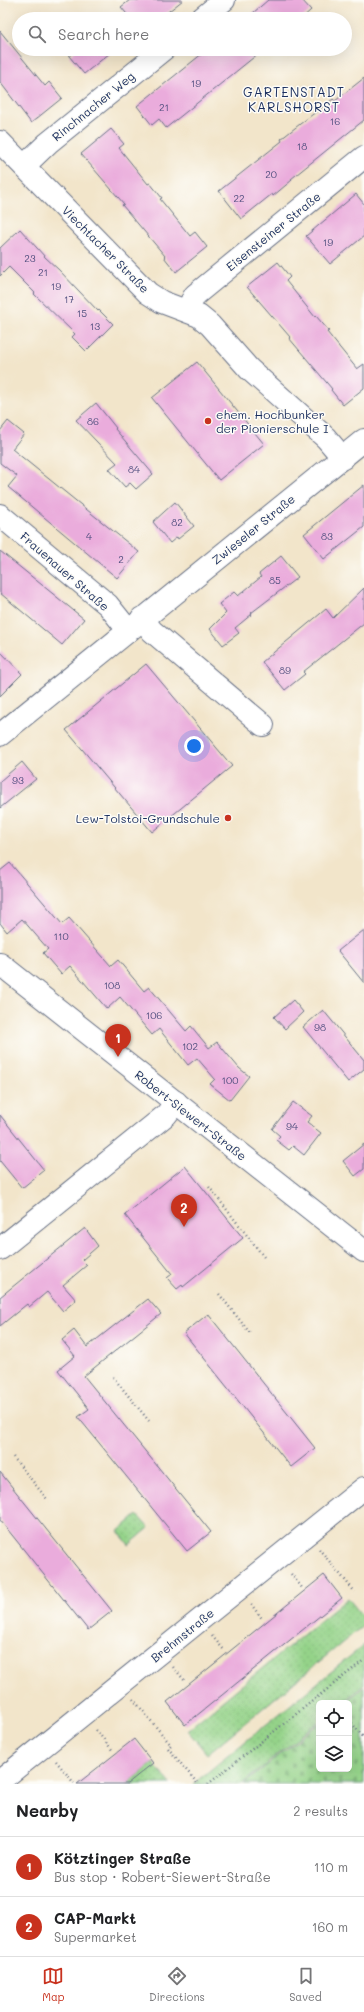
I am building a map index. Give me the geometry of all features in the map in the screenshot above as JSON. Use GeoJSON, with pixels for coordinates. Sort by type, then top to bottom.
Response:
{"type":"FeatureCollection","features":[{"type":"Feature","properties":{"kind":"street"},"geometry":{"type":"LineString","coordinates":[[209,12],[224,0]]}},
{"type":"Feature","properties":{"kind":"street","name":"Rinchnacher Weg"},"geometry":{"type":"LineString","coordinates":[[24,166],[48,143],[155,56]]}},
{"type":"Feature","properties":{"kind":"street","name":"Viechtacher Straße"},"geometry":{"type":"LineString","coordinates":[[0,142],[148,293],[162,302],[187,310],[210,325],[249,369],[326,438],[343,458]]}},
{"type":"Feature","properties":{"kind":"street","name":"Eisensteiner Straße"},"geometry":{"type":"LineString","coordinates":[[187,310],[195,294],[364,157]]}},
{"type":"Feature","properties":{"kind":"street","name":"Zwieseler Straße"},"geometry":{"type":"LineString","coordinates":[[0,735],[135,624],[364,440]]}},
{"type":"Feature","properties":{"kind":"street","name":"Frauenauer Straße"},"geometry":{"type":"LineString","coordinates":[[0,515],[108,605],[135,624]]}},
{"type":"Feature","properties":{"kind":"street"},"geometry":{"type":"LineString","coordinates":[[135,624],[152,631],[263,725]]}},
{"type":"Feature","properties":{"kind":"street","name":"Robert-Siewert-Straße"},"geometry":{"type":"LineString","coordinates":[[0,964],[364,1251]]}},
{"type":"Feature","properties":{"kind":"street"},"geometry":{"type":"LineString","coordinates":[[0,1249],[166,1115],[176,1102]]}},
{"type":"Feature","properties":{"kind":"street","name":"Brehmstraße"},"geometry":{"type":"LineString","coordinates":[[0,1781],[364,1488]]}},
{"type":"Feature","properties":{"kind":"path"},"geometry":{"type":"LineString","coordinates":[[209,1187],[264,1257]]}},
{"type":"Feature","properties":{"kind":"path"},"geometry":{"type":"LineString","coordinates":[[219,1294],[250,1334]]}},
{"type":"Feature","properties":{"kind":"path"},"geometry":{"type":"LineString","coordinates":[[113,1377],[149,1421]]}},
{"type":"Feature","properties":{"kind":"path"},"geometry":{"type":"LineString","coordinates":[[13,1457],[48,1499]]}},
{"type":"Feature","properties":{"kind":"path"},"geometry":{"type":"LineString","coordinates":[[314,1543],[355,1592]]}},
{"type":"Feature","properties":{"kind":"path"},"geometry":{"type":"LineString","coordinates":[[290,1572],[303,1589]]}},
{"type":"Feature","properties":{"kind":"path"},"geometry":{"type":"LineString","coordinates":[[246,1599],[263,1620]]}},
{"type":"Feature","properties":{"kind":"path"},"geometry":{"type":"LineString","coordinates":[[208,1630],[225,1651]]}},
{"type":"Feature","properties":{"kind":"path"},"geometry":{"type":"LineString","coordinates":[[210,1783],[364,1660]]}},
{"type":"Feature","properties":{"kind":"path"},"geometry":{"type":"LineString","coordinates":[[169,1662],[186,1682]]}},
{"type":"Feature","properties":{"kind":"path"},"geometry":{"type":"LineString","coordinates":[[130,1694],[172,1745],[168,1748],[198,1784]]}},
{"type":"Feature","properties":{"kind":"path"},"geometry":{"type":"LineString","coordinates":[[352,1724],[364,1738]]}},
{"type":"Feature","properties":{"kind":"path"},"geometry":{"type":"LineString","coordinates":[[92,1725],[113,1751]]}},
{"type":"Feature","properties":{"kind":"path"},"geometry":{"type":"LineString","coordinates":[[53,1757],[74,1783]]}},
{"type":"Feature","properties":{"kind":"green space"},"geometry":{"type":"Polygon","coordinates":[[[137,1515],[149,1528],[129,1545],[118,1531],[137,1515]]]}},
{"type":"Feature","properties":{"kind":"green space"},"geometry":{"type":"Polygon","coordinates":[[[348,1598],[364,1618],[364,1625],[207,1754],[187,1730],[348,1598]]]}},
{"type":"Feature","properties":{"kind":"green space"},"geometry":{"type":"Polygon","coordinates":[[[364,1645],[364,1685],[346,1700],[316,1700],[316,1723],[242,1784],[193,1784],[364,1645]]]}},
{"type":"Feature","properties":{"kind":"green space"},"geometry":{"type":"Polygon","coordinates":[[[364,1687],[364,1784],[244,1784],[316,1725],[316,1772],[352,1772],[352,1700],[348,1700],[364,1687]]]}},
{"type":"Feature","properties":{"kind":"green space"},"geometry":{"type":"Polygon","coordinates":[[[153,1763],[171,1784],[127,1784],[153,1763]]]}},
{"type":"Feature","properties":{"kind":"building"},"geometry":{"type":"Polygon","coordinates":[[[130,0],[183,0],[168,12],[125,12],[121,7],[130,0]]]}},
{"type":"Feature","properties":{"kind":"building"},"geometry":{"type":"Polygon","coordinates":[[[268,0],[302,0],[311,10],[309,12],[254,12],[268,0]]]}},
{"type":"Feature","properties":{"kind":"building"},"geometry":{"type":"Polygon","coordinates":[[[0,31],[12,46],[12,56],[20,56],[45,86],[49,82],[62,98],[31,123],[0,82],[0,31]]]}},
{"type":"Feature","properties":{"kind":"building"},"geometry":{"type":"Polygon","coordinates":[[[69,56],[106,56],[84,74],[69,56]]]}},
{"type":"Feature","properties":{"kind":"building"},"geometry":{"type":"Polygon","coordinates":[[[199,56],[255,56],[166,128],[159,119],[152,125],[137,106],[199,56]]]}},
{"type":"Feature","properties":{"kind":"building"},"geometry":{"type":"Polygon","coordinates":[[[364,78],[364,120],[291,179],[292,180],[273,196],[272,194],[241,219],[219,191],[282,141],[281,139],[300,124],[333,99],[335,101],[364,78]]]}},
{"type":"Feature","properties":{"kind":"building"},"geometry":{"type":"Polygon","coordinates":[[[111,129],[124,144],[119,148],[148,184],[150,183],[162,198],[160,199],[190,236],[195,232],[207,247],[176,272],[164,257],[165,256],[122,205],[124,204],[81,154],[111,129]]]}},
{"type":"Feature","properties":{"kind":"building"},"geometry":{"type":"Polygon","coordinates":[[[356,194],[364,204],[364,236],[330,264],[306,236],[356,194]]]}},
{"type":"Feature","properties":{"kind":"building"},"geometry":{"type":"Polygon","coordinates":[[[20,229],[45,257],[98,311],[99,310],[113,324],[86,351],[72,337],[75,334],[9,267],[0,276],[0,248],[20,229]]]}},
{"type":"Feature","properties":{"kind":"building"},"geometry":{"type":"Polygon","coordinates":[[[278,262],[290,277],[286,281],[315,317],[316,316],[329,331],[327,332],[357,369],[364,364],[364,388],[343,405],[331,390],[332,389],[289,338],[290,337],[247,287],[278,262]]]}},
{"type":"Feature","properties":{"kind":"building","name":"ehem. Hochbunker der Pionierschule I"},"geometry":{"type":"Polygon","coordinates":[[[197,362],[264,444],[219,480],[152,398],[197,362]]]}},
{"type":"Feature","properties":{"kind":"building"},"geometry":{"type":"Polygon","coordinates":[[[96,403],[116,428],[115,429],[153,474],[136,489],[130,483],[125,487],[109,469],[117,463],[76,420],[96,403]]]}},
{"type":"Feature","properties":{"kind":"building"},"geometry":{"type":"Polygon","coordinates":[[[8,421],[24,434],[12,449],[139,552],[117,578],[8,487],[17,476],[0,463],[0,431],[8,421]]]}},
{"type":"Feature","properties":{"kind":"building"},"geometry":{"type":"Polygon","coordinates":[[[364,485],[364,527],[324,559],[304,534],[364,485]]]}},
{"type":"Feature","properties":{"kind":"building"},"geometry":{"type":"Polygon","coordinates":[[[175,502],[194,526],[178,539],[177,537],[170,543],[153,522],[175,502]]]}},
{"type":"Feature","properties":{"kind":"building"},"geometry":{"type":"Polygon","coordinates":[[[0,551],[84,619],[62,645],[0,593],[0,551]]]}},
{"type":"Feature","properties":{"kind":"building"},"geometry":{"type":"Polygon","coordinates":[[[281,556],[298,577],[251,613],[252,614],[235,628],[239,633],[223,645],[210,629],[226,613],[219,604],[234,592],[238,596],[261,577],[259,574],[281,556]]]}},
{"type":"Feature","properties":{"kind":"building"},"geometry":{"type":"Polygon","coordinates":[[[364,588],[364,623],[303,672],[305,674],[285,690],[262,662],[326,609],[333,618],[364,588]]]}},
{"type":"Feature","properties":{"kind":"building"},"geometry":{"type":"Polygon","coordinates":[[[0,651],[22,674],[0,696],[0,651]]]}},
{"type":"Feature","properties":{"kind":"building"},"geometry":{"type":"Polygon","coordinates":[[[146,664],[232,766],[152,832],[66,730],[146,664]]]}},
{"type":"Feature","properties":{"kind":"building"},"geometry":{"type":"Polygon","coordinates":[[[22,762],[36,779],[0,808],[0,781],[22,762]]]}},
{"type":"Feature","properties":{"kind":"building"},"geometry":{"type":"Polygon","coordinates":[[[10,863],[62,924],[69,918],[111,966],[118,960],[144,991],[149,987],[186,1031],[191,1026],[209,1048],[217,1042],[239,1068],[249,1076],[230,1100],[210,1084],[215,1079],[197,1058],[188,1065],[159,1029],[152,1035],[120,997],[107,1009],[70,966],[61,974],[43,953],[48,949],[22,919],[7,932],[0,923],[0,871],[10,863]]]}},
{"type":"Feature","properties":{"kind":"building"},"geometry":{"type":"Polygon","coordinates":[[[364,930],[364,983],[338,951],[364,930]]]}},
{"type":"Feature","properties":{"kind":"building"},"geometry":{"type":"Polygon","coordinates":[[[293,1000],[303,1012],[285,1029],[274,1017],[293,1000]]]}},
{"type":"Feature","properties":{"kind":"building"},"geometry":{"type":"Polygon","coordinates":[[[323,1010],[364,1060],[364,1069],[348,1082],[303,1027],[323,1010]]]}},
{"type":"Feature","properties":{"kind":"building"},"geometry":{"type":"Polygon","coordinates":[[[293,1102],[312,1116],[307,1122],[321,1133],[304,1155],[293,1146],[289,1150],[276,1140],[280,1136],[272,1129],[293,1102]]]}},
{"type":"Feature","properties":{"kind":"building"},"geometry":{"type":"Polygon","coordinates":[[[0,1115],[44,1170],[22,1188],[0,1161],[0,1115]]]}},
{"type":"Feature","properties":{"kind":"building"},"geometry":{"type":"Polygon","coordinates":[[[364,1144],[364,1169],[355,1176],[343,1161],[364,1144]]]}},
{"type":"Feature","properties":{"kind":"building"},"geometry":{"type":"Polygon","coordinates":[[[185,1166],[243,1238],[183,1287],[182,1285],[177,1289],[167,1278],[172,1274],[125,1215],[185,1166]]]}},
{"type":"Feature","properties":{"kind":"building"},"geometry":{"type":"Polygon","coordinates":[[[85,1228],[98,1246],[82,1260],[87,1265],[63,1285],[76,1300],[63,1311],[47,1292],[29,1307],[27,1304],[0,1326],[0,1297],[85,1228]]]}},
{"type":"Feature","properties":{"kind":"building"},"geometry":{"type":"Polygon","coordinates":[[[148,1299],[161,1314],[84,1376],[211,1532],[187,1551],[78,1417],[89,1409],[58,1370],[75,1356],[62,1340],[74,1330],[87,1347],[148,1299]]]}},
{"type":"Feature","properties":{"kind":"building"},"geometry":{"type":"Polygon","coordinates":[[[208,1314],[315,1448],[291,1467],[184,1333],[208,1314]]]}},
{"type":"Feature","properties":{"kind":"building"},"geometry":{"type":"Polygon","coordinates":[[[0,1472],[112,1611],[88,1630],[0,1520],[0,1472]]]}},
{"type":"Feature","properties":{"kind":"building"},"geometry":{"type":"Polygon","coordinates":[[[324,1575],[342,1598],[185,1725],[167,1702],[324,1575]]]}},
{"type":"Feature","properties":{"kind":"building"},"geometry":{"type":"Polygon","coordinates":[[[134,1739],[153,1763],[127,1784],[77,1784],[134,1739]]]}},
{"type":"Feature","properties":{"kind":"place","name":"ehem. Hochbunker der Pionierschule I"},"geometry":{"type":"Point","coordinates":[208,421]}},
{"type":"Feature","properties":{"kind":"place","name":"Lew-Tolstoi-Grundschule"},"geometry":{"type":"Point","coordinates":[228,818]}},
{"type":"Feature","properties":{"kind":"place","name":"Kötztinger Straße"},"geometry":{"type":"Point","coordinates":[118,1057]}},
{"type":"Feature","properties":{"kind":"place","name":"CAP-Markt"},"geometry":{"type":"Point","coordinates":[184,1227]}},
{"type":"Feature","properties":{"kind":"district","name":"GARTENSTADT KARLSHORST"},"geometry":{"type":"Point","coordinates":[294,98]}}]}
